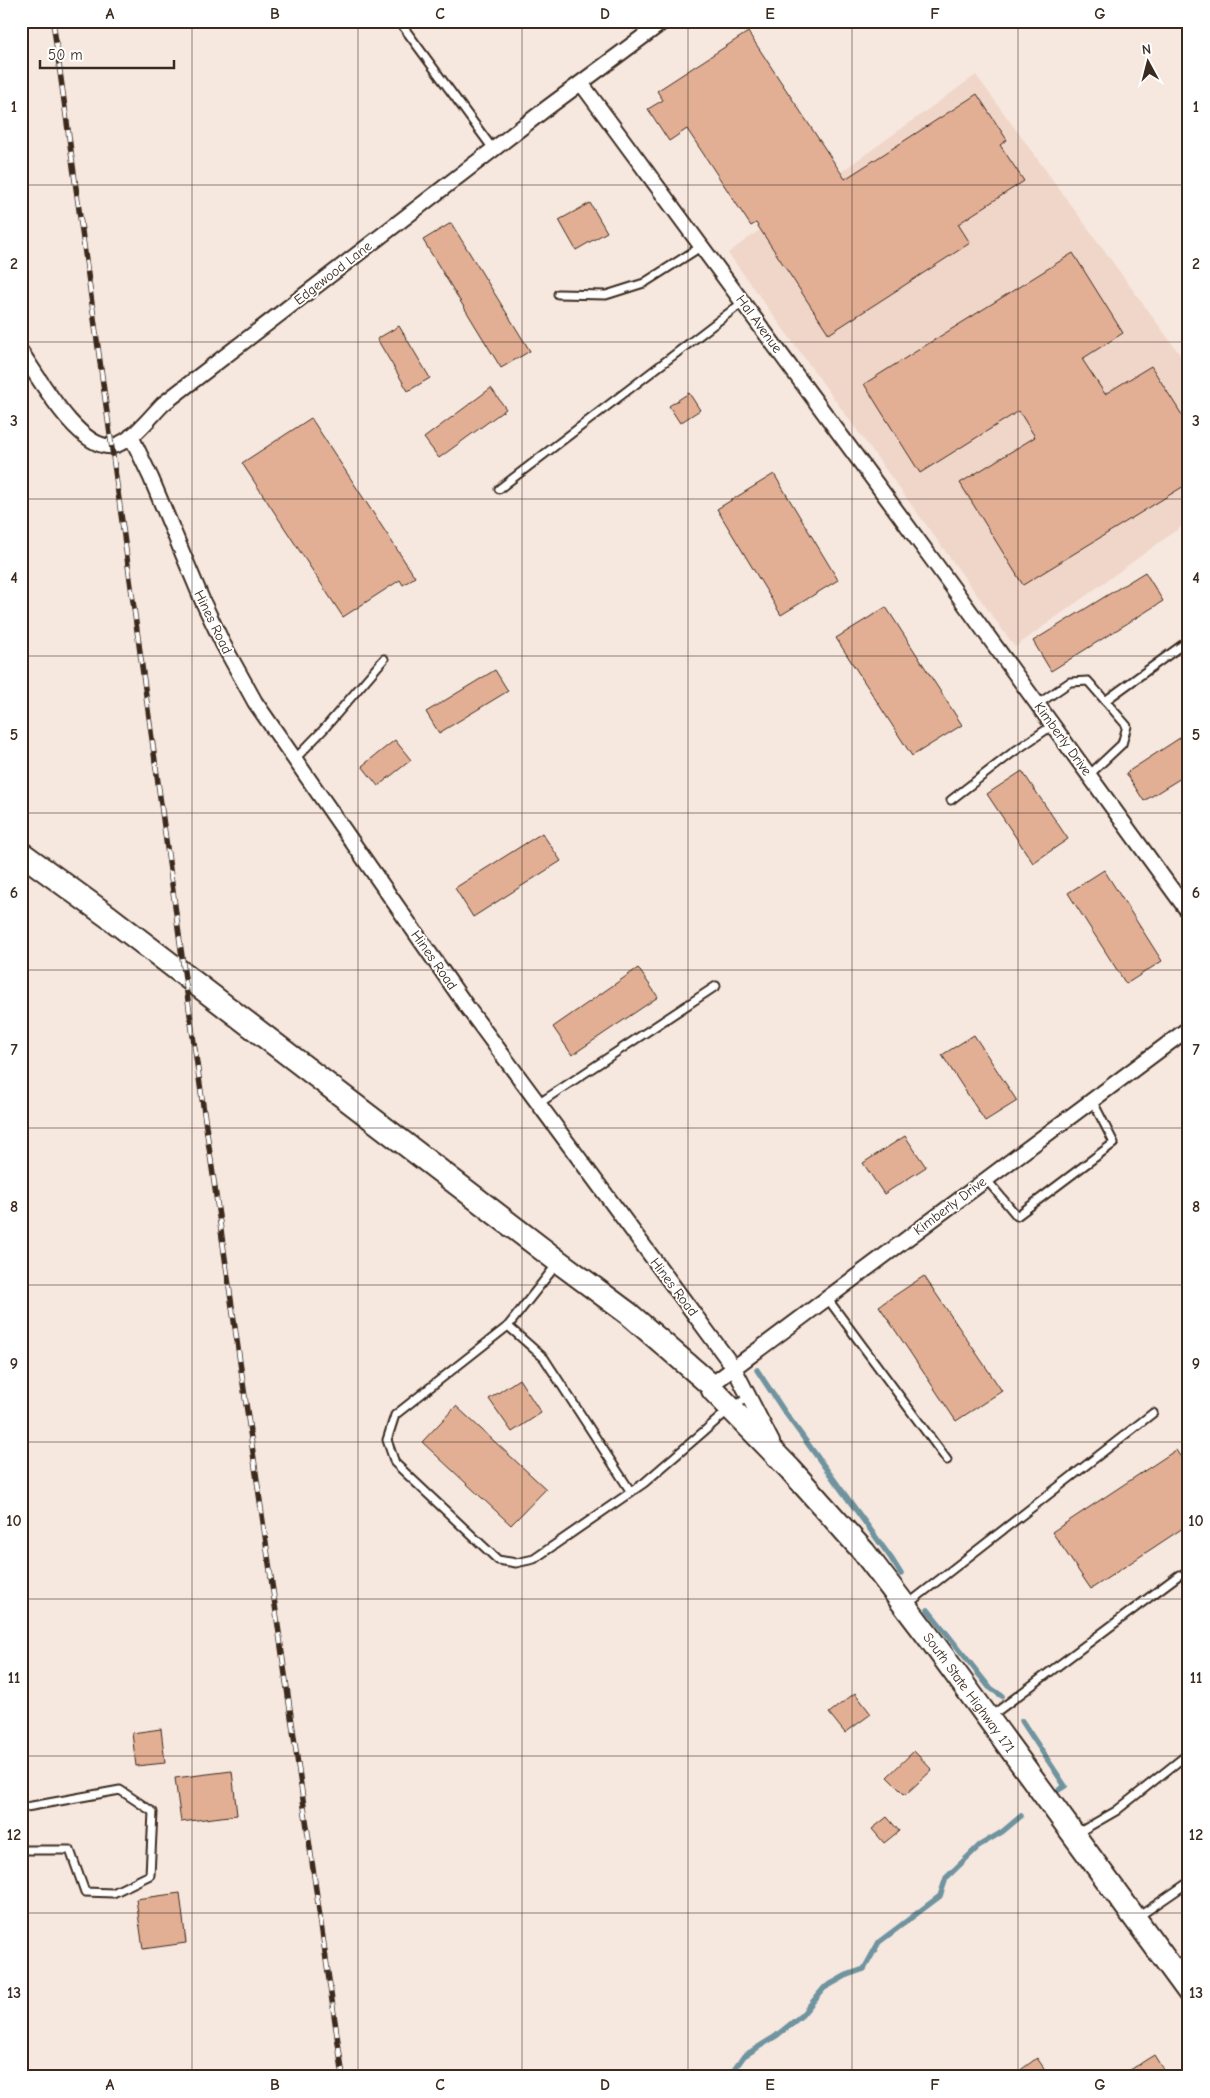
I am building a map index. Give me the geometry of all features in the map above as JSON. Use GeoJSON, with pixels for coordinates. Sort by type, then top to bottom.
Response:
{"type":"FeatureCollection","features":[{"type":"Feature","properties":{"kind":"main road","name":"South State Highway 171"},"geometry":{"type":"LineString","coordinates":[[23,855],[109,917],[629,1314],[711,1385],[713,1390],[740,1403],[781,1459],[864,1552],[906,1606],[1189,1992]]}},
{"type":"Feature","properties":{"kind":"street","name":"Edgewood Lane"},"geometry":{"type":"LineString","coordinates":[[21,352],[67,419],[85,437],[112,446],[131,436],[163,404],[493,149],[664,21]]}},
{"type":"Feature","properties":{"kind":"street","name":"Hal Avenue"},"geometry":{"type":"LineString","coordinates":[[581,82],[937,566]]}},
{"type":"Feature","properties":{"kind":"street","name":"Hines Road"},"geometry":{"type":"LineString","coordinates":[[131,436],[151,478],[203,602],[223,644],[255,702],[466,1007],[734,1368],[740,1403]]}},
{"type":"Feature","properties":{"kind":"street","name":"Kimberly Drive"},"geometry":{"type":"LineString","coordinates":[[937,566],[1189,913]]}},
{"type":"Feature","properties":{"kind":"street","name":"Kimberly Drive"},"geometry":{"type":"LineString","coordinates":[[711,1385],[1189,1028]]}},
{"type":"Feature","properties":{"kind":"lane"},"geometry":{"type":"LineString","coordinates":[[399,21],[493,149]]}},
{"type":"Feature","properties":{"kind":"lane"},"geometry":{"type":"LineString","coordinates":[[558,294],[606,295],[644,283],[702,246]]}},
{"type":"Feature","properties":{"kind":"lane"},"geometry":{"type":"LineString","coordinates":[[499,488],[743,302]]}},
{"type":"Feature","properties":{"kind":"lane"},"geometry":{"type":"LineString","coordinates":[[1105,701],[1189,640]]}},
{"type":"Feature","properties":{"kind":"lane"},"geometry":{"type":"LineString","coordinates":[[294,760],[323,730],[384,659]]}},
{"type":"Feature","properties":{"kind":"lane"},"geometry":{"type":"LineString","coordinates":[[1038,704],[1070,682],[1088,681],[1127,726],[1122,744],[1090,775]]}},
{"type":"Feature","properties":{"kind":"lane"},"geometry":{"type":"LineString","coordinates":[[951,800],[1012,753],[1053,725]]}},
{"type":"Feature","properties":{"kind":"lane"},"geometry":{"type":"LineString","coordinates":[[538,1104],[716,986]]}},
{"type":"Feature","properties":{"kind":"lane"},"geometry":{"type":"LineString","coordinates":[[986,1179],[1017,1216],[1114,1143],[1092,1100]]}},
{"type":"Feature","properties":{"kind":"lane"},"geometry":{"type":"LineString","coordinates":[[559,1262],[508,1326],[395,1415],[388,1440],[395,1463],[498,1560],[516,1563],[534,1559],[631,1492],[740,1403]]}},
{"type":"Feature","properties":{"kind":"lane"},"geometry":{"type":"LineString","coordinates":[[827,1298],[946,1460]]}},
{"type":"Feature","properties":{"kind":"lane"},"geometry":{"type":"LineString","coordinates":[[508,1326],[544,1358],[631,1492]]}},
{"type":"Feature","properties":{"kind":"lane"},"geometry":{"type":"LineString","coordinates":[[906,1606],[1153,1413]]}},
{"type":"Feature","properties":{"kind":"lane"},"geometry":{"type":"LineString","coordinates":[[989,1718],[1179,1575]]}},
{"type":"Feature","properties":{"kind":"lane"},"geometry":{"type":"LineString","coordinates":[[1074,1835],[1116,1811],[1184,1758]]}},
{"type":"Feature","properties":{"kind":"lane"},"geometry":{"type":"LineString","coordinates":[[21,1808],[120,1790],[153,1812],[150,1875],[113,1893],[85,1892],[70,1850],[21,1850]]}},
{"type":"Feature","properties":{"kind":"lane"},"geometry":{"type":"LineString","coordinates":[[1135,1919],[1189,1882]]}},
{"type":"Feature","properties":{"kind":"shaded area"},"geometry":{"type":"Polygon","coordinates":[[[976,75],[1189,367],[1189,521],[1015,647],[728,253],[976,75]]]}},
{"type":"Feature","properties":{"kind":"building"},"geometry":{"type":"Polygon","coordinates":[[[748,32],[845,179],[977,94],[1007,140],[1000,145],[1024,181],[958,224],[970,243],[829,334],[756,223],[751,226],[687,129],[669,141],[648,109],[663,100],[657,91],[748,32]]]}},
{"type":"Feature","properties":{"kind":"building"},"geometry":{"type":"Polygon","coordinates":[[[590,203],[607,232],[576,250],[559,220],[590,203]]]}},
{"type":"Feature","properties":{"kind":"building"},"geometry":{"type":"Polygon","coordinates":[[[451,223],[530,351],[501,368],[423,240],[451,223]]]}},
{"type":"Feature","properties":{"kind":"building"},"geometry":{"type":"Polygon","coordinates":[[[1073,253],[1123,333],[1082,359],[1105,394],[1151,366],[1189,426],[1189,483],[1023,585],[960,483],[1035,437],[1019,411],[920,473],[864,384],[1073,253]]]}},
{"type":"Feature","properties":{"kind":"building"},"geometry":{"type":"Polygon","coordinates":[[[399,326],[430,378],[408,391],[377,339],[399,326]]]}},
{"type":"Feature","properties":{"kind":"building"},"geometry":{"type":"Polygon","coordinates":[[[491,388],[506,409],[439,458],[424,438],[491,388]]]}},
{"type":"Feature","properties":{"kind":"building"},"geometry":{"type":"Polygon","coordinates":[[[689,393],[700,410],[680,423],[669,406],[689,393]]]}},
{"type":"Feature","properties":{"kind":"building"},"geometry":{"type":"Polygon","coordinates":[[[311,418],[415,577],[403,585],[400,580],[343,617],[242,463],[311,418]]]}},
{"type":"Feature","properties":{"kind":"building"},"geometry":{"type":"Polygon","coordinates":[[[774,474],[838,580],[781,615],[717,509],[774,474]]]}},
{"type":"Feature","properties":{"kind":"building"},"geometry":{"type":"Polygon","coordinates":[[[1145,572],[1163,601],[1051,671],[1033,641],[1145,572]]]}},
{"type":"Feature","properties":{"kind":"building"},"geometry":{"type":"Polygon","coordinates":[[[886,607],[962,725],[912,756],[836,638],[886,607]]]}},
{"type":"Feature","properties":{"kind":"building"},"geometry":{"type":"Polygon","coordinates":[[[495,670],[508,691],[439,733],[426,712],[495,670]]]}},
{"type":"Feature","properties":{"kind":"building"},"geometry":{"type":"Polygon","coordinates":[[[1189,732],[1189,773],[1144,801],[1126,773],[1189,732]]]}},
{"type":"Feature","properties":{"kind":"building"},"geometry":{"type":"Polygon","coordinates":[[[395,740],[411,760],[378,786],[362,766],[395,740]]]}},
{"type":"Feature","properties":{"kind":"building"},"geometry":{"type":"Polygon","coordinates":[[[1022,771],[1068,839],[1033,863],[987,794],[1022,771]]]}},
{"type":"Feature","properties":{"kind":"building"},"geometry":{"type":"Polygon","coordinates":[[[542,833],[561,861],[473,917],[455,888],[542,833]]]}},
{"type":"Feature","properties":{"kind":"building"},"geometry":{"type":"Polygon","coordinates":[[[1104,870],[1162,961],[1126,984],[1068,893],[1104,870]]]}},
{"type":"Feature","properties":{"kind":"building"},"geometry":{"type":"Polygon","coordinates":[[[638,968],[658,997],[572,1055],[553,1027],[638,968]]]}},
{"type":"Feature","properties":{"kind":"building"},"geometry":{"type":"Polygon","coordinates":[[[974,1035],[1017,1101],[985,1121],[942,1055],[974,1035]]]}},
{"type":"Feature","properties":{"kind":"building"},"geometry":{"type":"Polygon","coordinates":[[[905,1136],[926,1167],[884,1194],[863,1163],[905,1136]]]}},
{"type":"Feature","properties":{"kind":"building"},"geometry":{"type":"Polygon","coordinates":[[[924,1276],[1002,1391],[956,1421],[879,1306],[924,1276]]]}},
{"type":"Feature","properties":{"kind":"building"},"geometry":{"type":"Polygon","coordinates":[[[519,1379],[541,1413],[512,1432],[489,1399],[519,1379]]]}},
{"type":"Feature","properties":{"kind":"building"},"geometry":{"type":"Polygon","coordinates":[[[456,1406],[546,1489],[511,1525],[422,1442],[456,1406]]]}},
{"type":"Feature","properties":{"kind":"building"},"geometry":{"type":"Polygon","coordinates":[[[1176,1450],[1189,1470],[1189,1524],[1091,1589],[1052,1532],[1176,1450]]]}},
{"type":"Feature","properties":{"kind":"building"},"geometry":{"type":"Polygon","coordinates":[[[855,1693],[871,1714],[845,1733],[829,1713],[855,1693]]]}},
{"type":"Feature","properties":{"kind":"building"},"geometry":{"type":"Polygon","coordinates":[[[161,1729],[165,1763],[136,1766],[132,1733],[161,1729]]]}},
{"type":"Feature","properties":{"kind":"building"},"geometry":{"type":"Polygon","coordinates":[[[914,1751],[932,1770],[905,1795],[887,1777],[914,1751]]]}},
{"type":"Feature","properties":{"kind":"building"},"geometry":{"type":"Polygon","coordinates":[[[232,1771],[237,1815],[181,1822],[175,1778],[232,1771]]]}},
{"type":"Feature","properties":{"kind":"building"},"geometry":{"type":"Polygon","coordinates":[[[887,1817],[899,1831],[884,1843],[872,1829],[887,1817]]]}},
{"type":"Feature","properties":{"kind":"building"},"geometry":{"type":"Polygon","coordinates":[[[180,1893],[186,1943],[143,1949],[136,1899],[180,1893]]]}},
{"type":"Feature","properties":{"kind":"building"},"geometry":{"type":"Polygon","coordinates":[[[1154,2055],[1168,2077],[1119,2077],[1154,2055]]]}},
{"type":"Feature","properties":{"kind":"building"},"geometry":{"type":"Polygon","coordinates":[[[1037,2058],[1046,2071],[1038,2077],[1011,2077],[1037,2058]]]}},
{"type":"Feature","properties":{"kind":"waterway"},"geometry":{"type":"LineString","coordinates":[[757,1370],[784,1411],[901,1574]]}},
{"type":"Feature","properties":{"kind":"waterway"},"geometry":{"type":"LineString","coordinates":[[928,1610],[989,1687],[1002,1696]]}},
{"type":"Feature","properties":{"kind":"waterway"},"geometry":{"type":"LineString","coordinates":[[1022,1721],[1065,1786],[1057,1791]]}},
{"type":"Feature","properties":{"kind":"waterway"},"geometry":{"type":"LineString","coordinates":[[729,2077],[744,2056],[776,2036],[802,2015],[824,1988],[847,1975],[864,1969],[879,1942],[940,1896],[946,1878],[980,1845],[1002,1832],[1021,1816]]}},
{"type":"Feature","properties":{"kind":"railway"},"geometry":{"type":"LineString","coordinates":[[53,21],[192,1029],[343,2077]]}}]}
